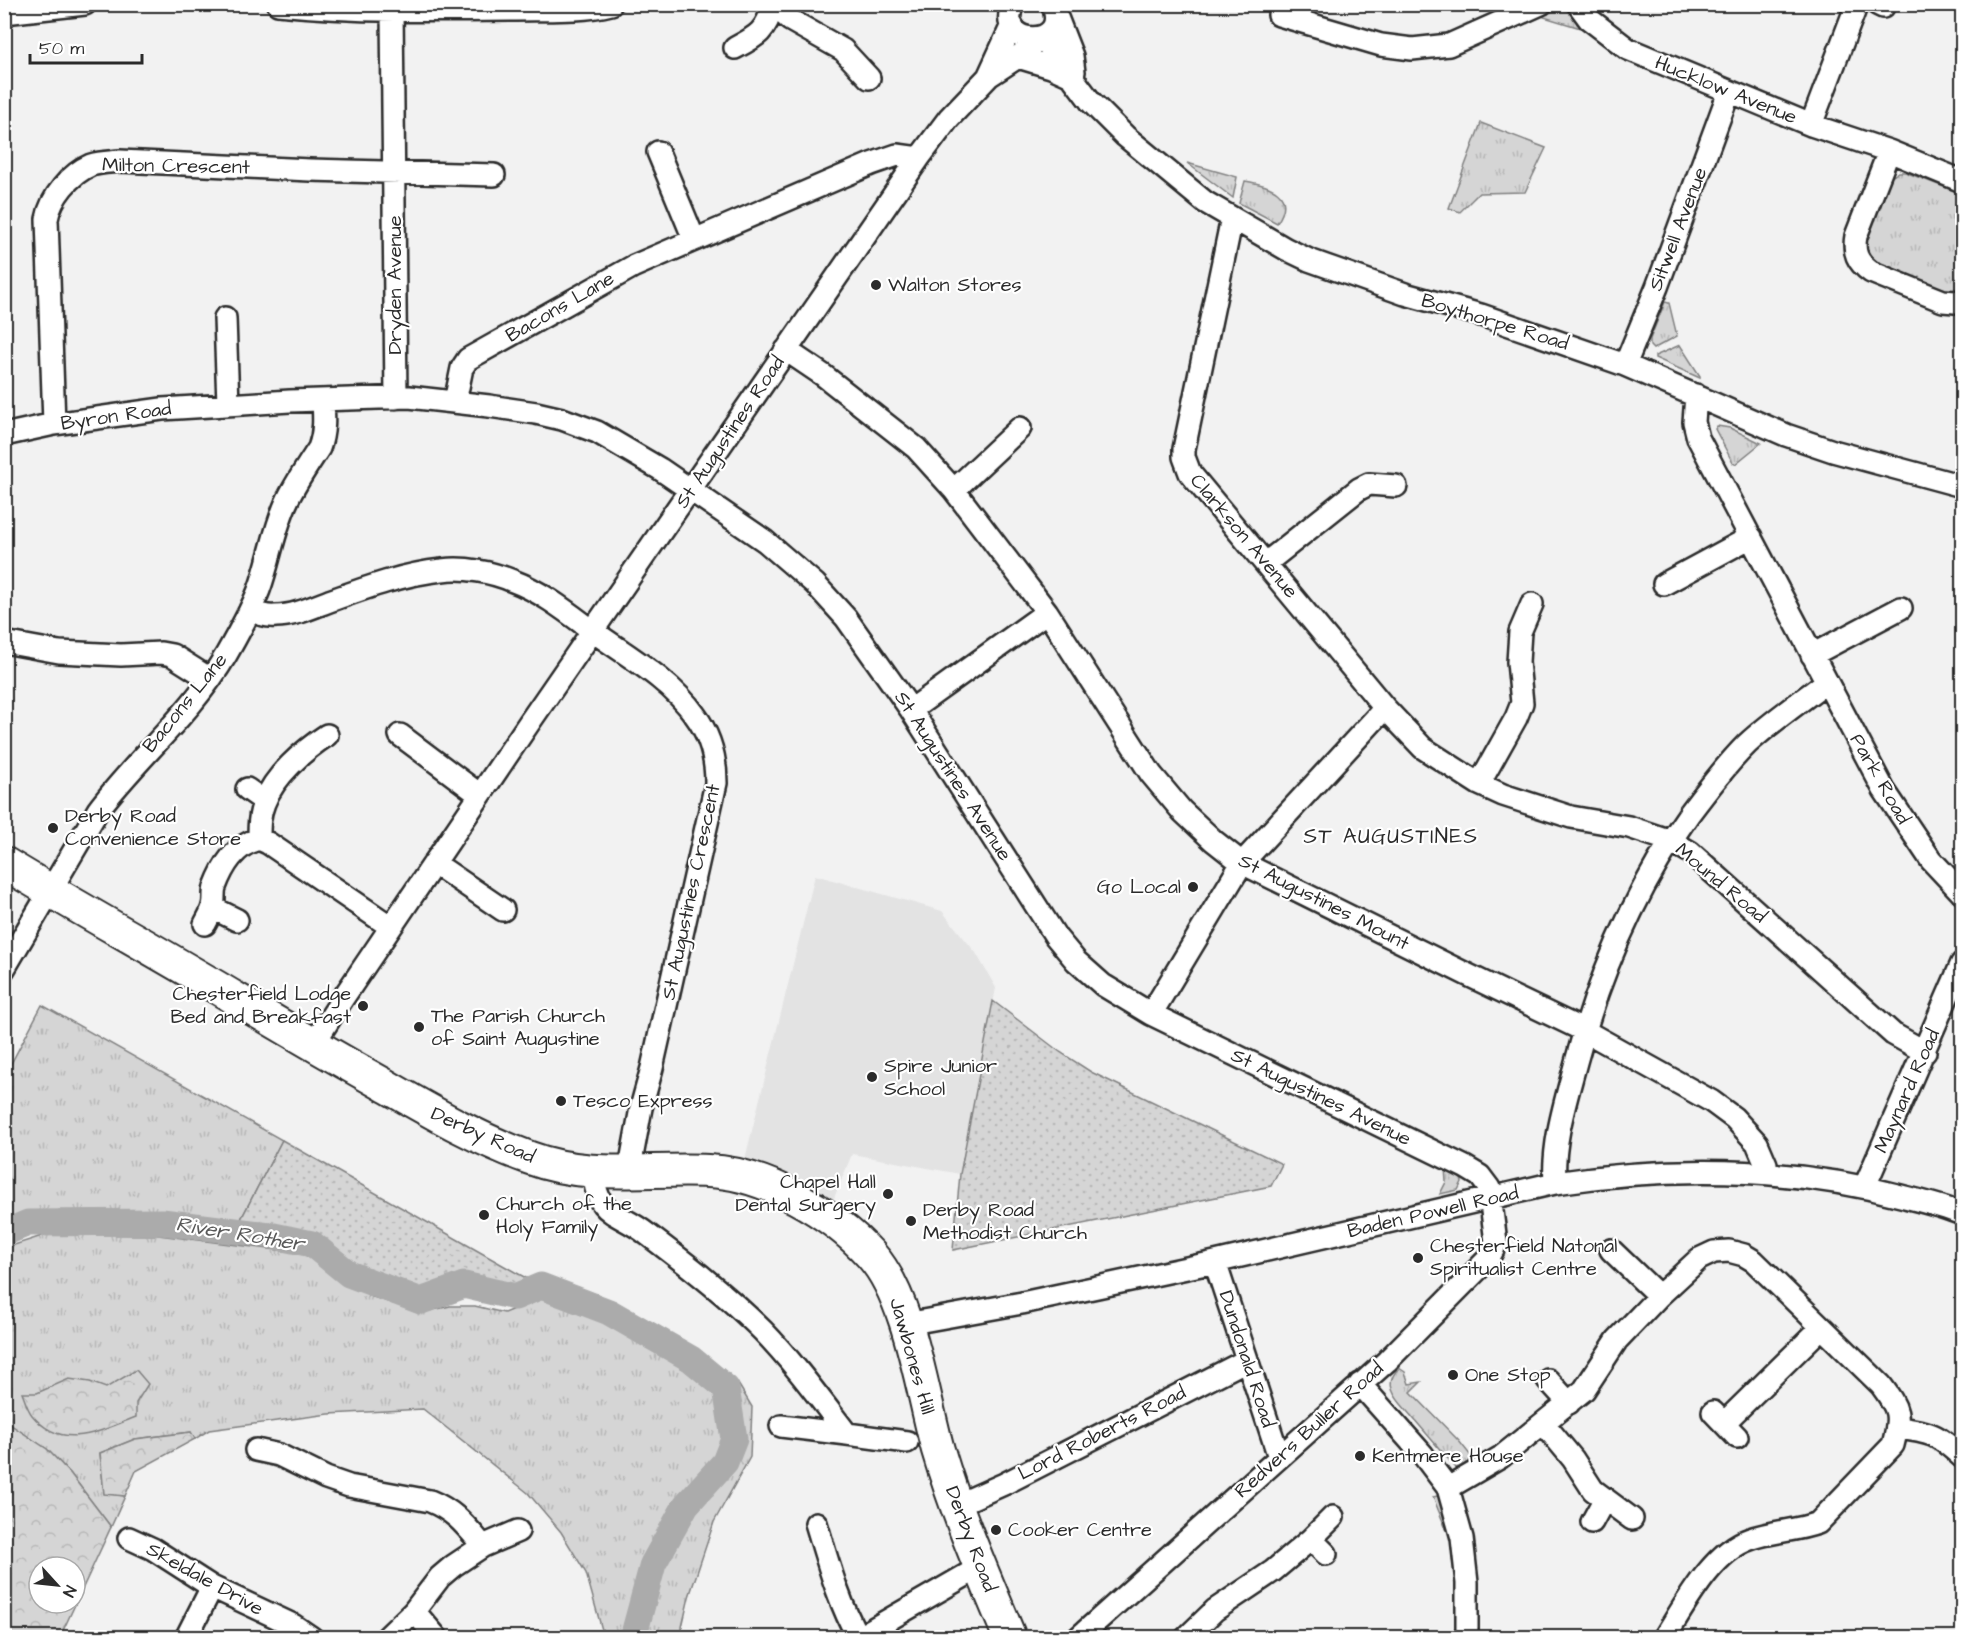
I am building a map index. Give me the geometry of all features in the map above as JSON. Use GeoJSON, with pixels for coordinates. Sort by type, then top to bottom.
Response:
{"type":"FeatureCollection","features":[{"type":"Feature","properties":{"kind":"highway","name":"Derby Road"},"geometry":{"type":"LineString","coordinates":[[4,863],[441,1118],[480,1138],[532,1159],[594,1173]]}},
{"type":"Feature","properties":{"kind":"highway","name":"Jawbones Hill"},"geometry":{"type":"LineString","coordinates":[[594,1173],[712,1171],[745,1177],[793,1196],[854,1238],[872,1255],[889,1281],[906,1324],[921,1441]]}},
{"type":"Feature","properties":{"kind":"highway","name":"Derby Road"},"geometry":{"type":"LineString","coordinates":[[921,1441],[957,1505],[1010,1638]]}},
{"type":"Feature","properties":{"kind":"street"},"geometry":{"type":"LineString","coordinates":[[4,13],[85,4]]}},
{"type":"Feature","properties":{"kind":"street"},"geometry":{"type":"LineString","coordinates":[[291,5],[392,10],[586,9],[611,4]]}},
{"type":"Feature","properties":{"kind":"street"},"geometry":{"type":"LineString","coordinates":[[1278,15],[1381,45],[1412,49],[1449,45],[1541,4]]}},
{"type":"Feature","properties":{"kind":"street","name":"Hucklow Avenue"},"geometry":{"type":"LineString","coordinates":[[1578,4],[1589,20],[1628,49],[1811,125],[1889,151],[1962,180]]}},
{"type":"Feature","properties":{"kind":"street"},"geometry":{"type":"LineString","coordinates":[[1811,125],[1857,4]]}},
{"type":"Feature","properties":{"kind":"street"},"geometry":{"type":"LineString","coordinates":[[735,48],[761,33],[768,21],[772,5],[790,20],[843,50],[869,78]]}},
{"type":"Feature","properties":{"kind":"street","name":"Dryden Avenue"},"geometry":{"type":"LineString","coordinates":[[392,10],[396,398]]}},
{"type":"Feature","properties":{"kind":"street","name":"St Augustines Road"},"geometry":{"type":"LineString","coordinates":[[313,1045],[592,631],[919,158],[949,118],[989,76],[1018,57],[1051,30],[1054,10]]}},
{"type":"Feature","properties":{"kind":"street","name":"Boythorpe Road"},"geometry":{"type":"LineString","coordinates":[[1054,10],[1072,56],[1074,78]]}},
{"type":"Feature","properties":{"kind":"street"},"geometry":{"type":"LineString","coordinates":[[1007,13],[1021,36],[1041,38]]}},
{"type":"Feature","properties":{"kind":"street","name":"St Augustines Road"},"geometry":{"type":"LineString","coordinates":[[989,76],[1007,13]]}},
{"type":"Feature","properties":{"kind":"street","name":"Boythorpe Road"},"geometry":{"type":"LineString","coordinates":[[1041,38],[1091,102],[1125,136],[1205,202],[1276,244],[1309,260],[1405,294],[1481,315],[1625,365],[1786,435],[1833,452],[1962,486]]}},
{"type":"Feature","properties":{"kind":"street"},"geometry":{"type":"LineString","coordinates":[[1018,57],[1051,67],[1074,78]]}},
{"type":"Feature","properties":{"kind":"street","name":"Sitwell Avenue"},"geometry":{"type":"LineString","coordinates":[[1625,365],[1729,92]]}},
{"type":"Feature","properties":{"kind":"street"},"geometry":{"type":"LineString","coordinates":[[1889,151],[1856,236],[1854,247],[1857,257],[1862,266],[1871,272],[1943,301],[1962,300]]}},
{"type":"Feature","properties":{"kind":"street"},"geometry":{"type":"LineString","coordinates":[[658,152],[694,239]]}},
{"type":"Feature","properties":{"kind":"street","name":"Bacons Lane"},"geometry":{"type":"LineString","coordinates":[[455,402],[462,368],[468,359],[610,278],[694,239],[864,168],[897,156],[919,158]]}},
{"type":"Feature","properties":{"kind":"street","name":"Milton Crescent"},"geometry":{"type":"LineString","coordinates":[[54,424],[47,219],[57,195],[76,174],[93,165],[120,161],[395,172]]}},
{"type":"Feature","properties":{"kind":"street"},"geometry":{"type":"LineString","coordinates":[[395,172],[494,175]]}},
{"type":"Feature","properties":{"kind":"street","name":"Clarkson Avenue"},"geometry":{"type":"LineString","coordinates":[[1232,218],[1184,458],[1190,473],[1384,708],[1423,748],[1479,784]]}},
{"type":"Feature","properties":{"kind":"street"},"geometry":{"type":"LineString","coordinates":[[225,318],[228,404]]}},
{"type":"Feature","properties":{"kind":"street","name":"St Augustines Mount"},"geometry":{"type":"LineString","coordinates":[[786,350],[823,375],[916,448],[954,490],[1047,612],[1151,774],[1182,811],[1214,841],[1242,863],[1585,1031],[1711,1101],[1734,1118],[1757,1143],[1766,1164],[1766,1172]]}},
{"type":"Feature","properties":{"kind":"street","name":"Park Road"},"geometry":{"type":"LineString","coordinates":[[1696,395],[1694,422],[1698,438],[1826,682],[1884,790],[1931,861],[1962,892]]}},
{"type":"Feature","properties":{"kind":"street","name":"Byron Road"},"geometry":{"type":"LineString","coordinates":[[4,435],[54,424],[162,409],[228,404],[396,398]]}},
{"type":"Feature","properties":{"kind":"street","name":"St Augustines Avenue"},"geometry":{"type":"LineString","coordinates":[[396,398],[455,402],[536,413],[562,419],[597,432],[644,459],[765,541],[815,584],[846,618],[910,710],[1056,937],[1076,961],[1103,985],[1151,1014],[1465,1167],[1480,1176],[1489,1188],[1491,1199]]}},
{"type":"Feature","properties":{"kind":"street","name":"Bacons Lane"},"geometry":{"type":"LineString","coordinates":[[4,969],[82,835],[117,786],[184,711],[225,657],[260,589],[280,518],[288,499],[323,439],[325,425],[323,401]]}},
{"type":"Feature","properties":{"kind":"street"},"geometry":{"type":"LineString","coordinates":[[954,490],[1020,428]]}},
{"type":"Feature","properties":{"kind":"street"},"geometry":{"type":"LineString","coordinates":[[1266,563],[1359,489],[1369,484],[1396,486]]}},
{"type":"Feature","properties":{"kind":"street"},"geometry":{"type":"LineString","coordinates":[[1664,584],[1751,537]]}},
{"type":"Feature","properties":{"kind":"street","name":"St Augustines Crescent"},"geometry":{"type":"LineString","coordinates":[[250,610],[264,616],[289,615],[387,581],[442,570],[468,570],[513,580],[592,631],[677,693],[695,714],[713,748],[716,765],[713,799],[628,1173]]}},
{"type":"Feature","properties":{"kind":"street"},"geometry":{"type":"LineString","coordinates":[[1479,784],[1522,703],[1518,662],[1520,632],[1532,604]]}},
{"type":"Feature","properties":{"kind":"street"},"geometry":{"type":"LineString","coordinates":[[1812,655],[1901,608]]}},
{"type":"Feature","properties":{"kind":"street"},"geometry":{"type":"LineString","coordinates":[[910,710],[1047,612]]}},
{"type":"Feature","properties":{"kind":"street"},"geometry":{"type":"LineString","coordinates":[[4,642],[59,652],[121,655],[161,653],[172,655],[210,679]]}},
{"type":"Feature","properties":{"kind":"street"},"geometry":{"type":"LineString","coordinates":[[1555,1183],[1557,1152],[1565,1106],[1585,1031],[1610,957],[1632,907],[1671,841],[1706,791],[1746,745],[1826,682]]}},
{"type":"Feature","properties":{"kind":"street"},"geometry":{"type":"LineString","coordinates":[[1151,1014],[1242,863],[1384,708]]}},
{"type":"Feature","properties":{"kind":"street"},"geometry":{"type":"LineString","coordinates":[[259,840],[256,795],[280,777],[309,747],[327,735]]}},
{"type":"Feature","properties":{"kind":"street"},"geometry":{"type":"LineString","coordinates":[[400,735],[480,795]]}},
{"type":"Feature","properties":{"kind":"street","name":"Mound Road"},"geometry":{"type":"LineString","coordinates":[[1479,784],[1503,795],[1571,818],[1629,827],[1671,841],[1690,852],[1893,1034],[1925,1052]]}},
{"type":"Feature","properties":{"kind":"street"},"geometry":{"type":"LineString","coordinates":[[237,920],[209,916],[214,889],[228,860],[244,846],[259,840],[267,843],[391,927]]}},
{"type":"Feature","properties":{"kind":"street"},"geometry":{"type":"LineString","coordinates":[[434,863],[503,910]]}},
{"type":"Feature","properties":{"kind":"street","name":"Maynard Road"},"geometry":{"type":"LineString","coordinates":[[1865,1186],[1962,963]]}},
{"type":"Feature","properties":{"kind":"street","name":"Baden Powell Road"},"geometry":{"type":"LineString","coordinates":[[906,1324],[1022,1303],[1215,1262],[1555,1183],[1610,1175],[1766,1172],[1865,1186],[1962,1214]]}},
{"type":"Feature","properties":{"kind":"street"},"geometry":{"type":"LineString","coordinates":[[594,1173],[595,1190],[604,1207],[643,1231],[706,1279],[763,1331],[847,1434]]}},
{"type":"Feature","properties":{"kind":"street","name":"Redvers Buller Road"},"geometry":{"type":"LineString","coordinates":[[1078,1638],[1387,1361],[1488,1258],[1496,1242],[1491,1199]]}},
{"type":"Feature","properties":{"kind":"street"},"geometry":{"type":"LineString","coordinates":[[1611,1250],[1659,1296]]}},
{"type":"Feature","properties":{"kind":"street"},"geometry":{"type":"LineString","coordinates":[[1448,1488],[1501,1457],[1584,1390],[1617,1340],[1699,1259],[1714,1252],[1729,1251],[1744,1255],[1754,1261],[1881,1385],[1896,1406],[1898,1428],[1893,1445],[1818,1523],[1752,1538],[1723,1555],[1696,1588],[1664,1638]]}},
{"type":"Feature","properties":{"kind":"street","name":"Dundonald Road"},"geometry":{"type":"LineString","coordinates":[[1215,1262],[1279,1456]]}},
{"type":"Feature","properties":{"kind":"street"},"geometry":{"type":"LineString","coordinates":[[1725,1424],[1821,1328]]}},
{"type":"Feature","properties":{"kind":"street","name":"Lord Roberts Road"},"geometry":{"type":"LineString","coordinates":[[957,1505],[1004,1484],[1246,1360]]}},
{"type":"Feature","properties":{"kind":"street"},"geometry":{"type":"LineString","coordinates":[[1548,1380],[1569,1403]]}},
{"type":"Feature","properties":{"kind":"street"},"geometry":{"type":"LineString","coordinates":[[1360,1384],[1437,1471],[1448,1488],[1462,1538],[1467,1583],[1467,1638]]}},
{"type":"Feature","properties":{"kind":"street"},"geometry":{"type":"LineString","coordinates":[[1544,1424],[1573,1459],[1593,1490],[1632,1519]]}},
{"type":"Feature","properties":{"kind":"street"},"geometry":{"type":"LineString","coordinates":[[780,1426],[921,1441]]}},
{"type":"Feature","properties":{"kind":"street"},"geometry":{"type":"LineString","coordinates":[[1898,1428],[1926,1431],[1937,1436],[1962,1457]]}},
{"type":"Feature","properties":{"kind":"street"},"geometry":{"type":"LineString","coordinates":[[256,1449],[281,1449],[326,1478],[349,1486],[441,1505],[456,1515],[483,1546]]}},
{"type":"Feature","properties":{"kind":"street"},"geometry":{"type":"LineString","coordinates":[[1592,1522],[1604,1500]]}},
{"type":"Feature","properties":{"kind":"street"},"geometry":{"type":"LineString","coordinates":[[1186,1638],[1215,1610],[1273,1571],[1319,1546],[1332,1517]]}},
{"type":"Feature","properties":{"kind":"street"},"geometry":{"type":"LineString","coordinates":[[816,1523],[846,1617],[857,1637],[980,1567]]}},
{"type":"Feature","properties":{"kind":"street"},"geometry":{"type":"LineString","coordinates":[[386,1638],[414,1611],[440,1576],[483,1546],[518,1531]]}},
{"type":"Feature","properties":{"kind":"street","name":"Skeldale Drive"},"geometry":{"type":"LineString","coordinates":[[129,1538],[161,1554],[212,1587],[293,1625],[312,1638]]}},
{"type":"Feature","properties":{"kind":"street"},"geometry":{"type":"LineString","coordinates":[[186,1638],[212,1587]]}},
{"type":"Feature","properties":{"kind":"street"},"geometry":{"type":"LineString","coordinates":[[414,1611],[437,1638]]}},
{"type":"Feature","properties":{"kind":"shaded area","name":"Spire Junior School"},"geometry":{"type":"Polygon","coordinates":[[[815,875],[942,911],[976,953],[996,988],[960,1174],[852,1154],[832,1203],[744,1163],[815,875]]]}},
{"type":"Feature","properties":{"kind":"green space"},"geometry":{"type":"Polygon","coordinates":[[[1560,9],[1571,12],[1584,29],[1544,17],[1544,14],[1560,9]]]}},
{"type":"Feature","properties":{"kind":"green space"},"geometry":{"type":"Polygon","coordinates":[[[1481,123],[1546,148],[1525,192],[1479,193],[1460,212],[1449,208],[1481,123]]]}},
{"type":"Feature","properties":{"kind":"green space"},"geometry":{"type":"Polygon","coordinates":[[[1187,163],[1237,177],[1233,198],[1187,163]]]}},
{"type":"Feature","properties":{"kind":"green space"},"geometry":{"type":"Polygon","coordinates":[[[1899,172],[1905,172],[1962,194],[1962,293],[1954,295],[1875,267],[1861,244],[1890,178],[1899,172]]]}},
{"type":"Feature","properties":{"kind":"green space"},"geometry":{"type":"Polygon","coordinates":[[[1245,181],[1263,185],[1278,192],[1284,204],[1277,223],[1239,203],[1245,181]]]}},
{"type":"Feature","properties":{"kind":"green space"},"geometry":{"type":"Polygon","coordinates":[[[1665,302],[1669,303],[1677,336],[1653,349],[1650,346],[1650,339],[1665,302]]]}},
{"type":"Feature","properties":{"kind":"green space"},"geometry":{"type":"Polygon","coordinates":[[[1680,345],[1700,376],[1700,378],[1655,358],[1680,345]]]}},
{"type":"Feature","properties":{"kind":"green space"},"geometry":{"type":"Polygon","coordinates":[[[1717,426],[1730,428],[1761,443],[1735,464],[1715,429],[1717,426]]]}},
{"type":"Feature","properties":{"kind":"green space"},"geometry":{"type":"Polygon","coordinates":[[[993,1001],[1060,1052],[1091,1072],[1282,1164],[1271,1186],[953,1250],[960,1174],[993,1001]]]}},
{"type":"Feature","properties":{"kind":"green space"},"geometry":{"type":"Polygon","coordinates":[[[42,1005],[282,1140],[239,1223],[169,1214],[28,1215],[5,1220],[4,1077],[42,1005]]]}},
{"type":"Feature","properties":{"kind":"green space"},"geometry":{"type":"Polygon","coordinates":[[[282,1140],[530,1280],[514,1289],[463,1276],[424,1292],[354,1265],[319,1239],[307,1234],[239,1223],[282,1140]]]}},
{"type":"Feature","properties":{"kind":"green space"},"geometry":{"type":"Polygon","coordinates":[[[1445,1168],[1460,1174],[1462,1182],[1458,1190],[1440,1194],[1446,1182],[1445,1168]]]}},
{"type":"Feature","properties":{"kind":"green space"},"geometry":{"type":"Polygon","coordinates":[[[48,1234],[158,1235],[302,1253],[370,1296],[421,1313],[450,1306],[475,1306],[504,1313],[536,1300],[542,1295],[603,1320],[684,1363],[719,1392],[737,1382],[752,1407],[750,1457],[714,1522],[689,1597],[682,1627],[683,1638],[604,1637],[586,1573],[561,1532],[528,1493],[423,1409],[329,1414],[209,1430],[195,1439],[191,1432],[135,1439],[100,1453],[104,1493],[125,1496],[111,1527],[70,1473],[47,1449],[5,1421],[5,1248],[48,1234]]]}},
{"type":"Feature","properties":{"kind":"green space"},"geometry":{"type":"Polygon","coordinates":[[[1399,1368],[1405,1372],[1409,1384],[1421,1382],[1411,1392],[1459,1441],[1475,1461],[1464,1467],[1456,1468],[1401,1404],[1391,1386],[1392,1377],[1399,1368]]]}},
{"type":"Feature","properties":{"kind":"green space"},"geometry":{"type":"Polygon","coordinates":[[[136,1370],[148,1384],[136,1403],[136,1417],[109,1428],[82,1435],[69,1436],[56,1433],[44,1426],[30,1413],[22,1393],[37,1393],[69,1379],[90,1382],[106,1388],[136,1370]]]}},
{"type":"Feature","properties":{"kind":"green space"},"geometry":{"type":"Polygon","coordinates":[[[5,1421],[47,1449],[70,1473],[111,1527],[87,1579],[87,1555],[27,1555],[27,1615],[70,1615],[60,1637],[5,1637],[5,1421]]]}},
{"type":"Feature","properties":{"kind":"green space"},"geometry":{"type":"Polygon","coordinates":[[[191,1432],[195,1439],[136,1471],[125,1496],[104,1494],[100,1453],[135,1439],[191,1432]]]}},
{"type":"Feature","properties":{"kind":"green space"},"geometry":{"type":"Polygon","coordinates":[[[1442,1495],[1451,1528],[1446,1529],[1433,1497],[1442,1495]]]}},
{"type":"Feature","properties":{"kind":"waterway","name":"River Rother"},"geometry":{"type":"LineString","coordinates":[[4,1233],[28,1223],[162,1222],[269,1235],[312,1244],[349,1274],[421,1301],[464,1285],[515,1297],[541,1286],[609,1312],[691,1359],[726,1388],[734,1439],[725,1462],[686,1505],[653,1564],[633,1638]]}},
{"type":"Feature","properties":{"kind":"place","name":"Walton Stores"},"geometry":{"type":"Point","coordinates":[876,285]}},
{"type":"Feature","properties":{"kind":"place","name":"Derby Road Convenience Store"},"geometry":{"type":"Point","coordinates":[53,828]}},
{"type":"Feature","properties":{"kind":"place","name":"Go Local"},"geometry":{"type":"Point","coordinates":[1193,887]}},
{"type":"Feature","properties":{"kind":"place","name":"Chesterfield Lodge Bed and Breakfast"},"geometry":{"type":"Point","coordinates":[363,1006]}},
{"type":"Feature","properties":{"kind":"place","name":"The Parish Church of Saint Augustine"},"geometry":{"type":"Point","coordinates":[419,1027]}},
{"type":"Feature","properties":{"kind":"place","name":"Spire Junior School"},"geometry":{"type":"Point","coordinates":[872,1077]}},
{"type":"Feature","properties":{"kind":"place","name":"Tesco Express"},"geometry":{"type":"Point","coordinates":[561,1101]}},
{"type":"Feature","properties":{"kind":"place","name":"Chapel Hall Dental Surgery"},"geometry":{"type":"Point","coordinates":[888,1194]}},
{"type":"Feature","properties":{"kind":"place","name":"Church of the Holy Family"},"geometry":{"type":"Point","coordinates":[484,1215]}},
{"type":"Feature","properties":{"kind":"place","name":"Derby Road Methodist Church"},"geometry":{"type":"Point","coordinates":[911,1221]}},
{"type":"Feature","properties":{"kind":"place","name":"Chesterfield Natonal Spiritualist Centre"},"geometry":{"type":"Point","coordinates":[1418,1258]}},
{"type":"Feature","properties":{"kind":"place","name":"One Stop"},"geometry":{"type":"Point","coordinates":[1453,1375]}},
{"type":"Feature","properties":{"kind":"place","name":"Kentmere House"},"geometry":{"type":"Point","coordinates":[1360,1456]}},
{"type":"Feature","properties":{"kind":"place","name":"Cooker Centre"},"geometry":{"type":"Point","coordinates":[996,1530]}},
{"type":"Feature","properties":{"kind":"district","name":"ST AUGUSTINES"},"geometry":{"type":"Point","coordinates":[1391,836]}}]}
